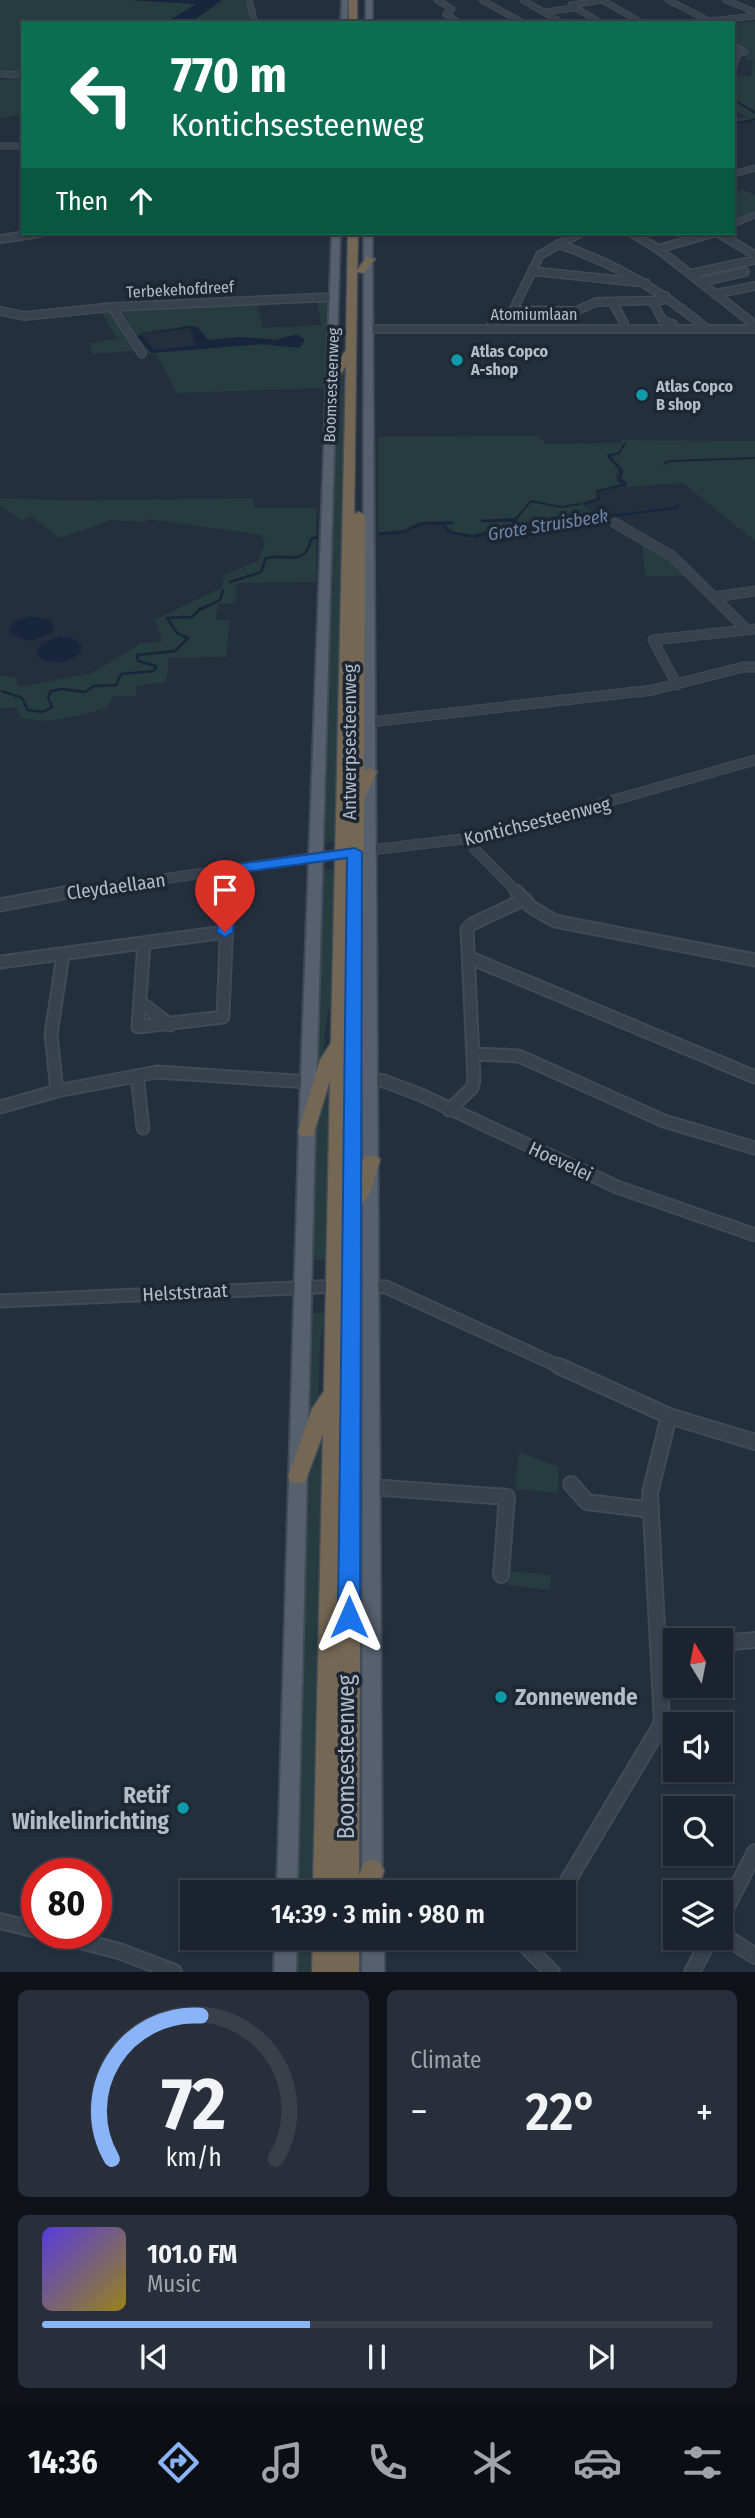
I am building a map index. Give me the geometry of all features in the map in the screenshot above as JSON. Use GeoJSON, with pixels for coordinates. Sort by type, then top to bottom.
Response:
{"type":"FeatureCollection","features":[{"type":"Feature","properties":{"kind":"highway"},"geometry":{"type":"LineString","coordinates":[[353,0],[353,21]]}},
{"type":"Feature","properties":{"kind":"highway"},"geometry":{"type":"LineString","coordinates":[[360,0],[360,21]]}},
{"type":"Feature","properties":{"kind":"highway"},"geometry":{"type":"LineString","coordinates":[[347,1880],[360,330],[353,264],[353,235]]}},
{"type":"Feature","properties":{"kind":"highway"},"geometry":{"type":"LineString","coordinates":[[357,294],[362,235]]}},
{"type":"Feature","properties":{"kind":"highway"},"geometry":{"type":"LineString","coordinates":[[361,271],[370,258]]}},
{"type":"Feature","properties":{"kind":"highway"},"geometry":{"type":"LineString","coordinates":[[331,380],[351,350],[360,330]]}},
{"type":"Feature","properties":{"kind":"highway"},"geometry":{"type":"LineString","coordinates":[[325,1880],[332,1395],[352,1286],[338,1042],[355,852],[351,350]]}},
{"type":"Feature","properties":{"kind":"highway"},"geometry":{"type":"LineString","coordinates":[[356,800],[363,791],[370,772]]}},
{"type":"Feature","properties":{"kind":"highway"},"geometry":{"type":"LineString","coordinates":[[307,1132],[328,1059],[338,1042]]}},
{"type":"Feature","properties":{"kind":"highway"},"geometry":{"type":"LineString","coordinates":[[353,1204],[361,1193],[371,1160]]}},
{"type":"Feature","properties":{"kind":"highway"},"geometry":{"type":"LineString","coordinates":[[298,1476],[322,1409],[332,1395]]}},
{"type":"Feature","properties":{"kind":"highway"},"geometry":{"type":"LineString","coordinates":[[324,1972],[336,1950]]}},
{"type":"Feature","properties":{"kind":"highway"},"geometry":{"type":"LineString","coordinates":[[344,1950],[347,1972]]}},
{"type":"Feature","properties":{"kind":"main road"},"geometry":{"type":"LineString","coordinates":[[344,21],[345,0]]}},
{"type":"Feature","properties":{"kind":"main road"},"geometry":{"type":"LineString","coordinates":[[369,0],[369,21]]}},
{"type":"Feature","properties":{"kind":"main road","name":"Boomsesteenweg"},"geometry":{"type":"LineString","coordinates":[[326,537],[336,235]]}},
{"type":"Feature","properties":{"kind":"main road","name":"Boomsesteenweg"},"geometry":{"type":"LineString","coordinates":[[368,235],[370,258],[360,330],[371,535]]}},
{"type":"Feature","properties":{"kind":"main road"},"geometry":{"type":"LineString","coordinates":[[334,279],[339,283],[340,291],[357,294]]}},
{"type":"Feature","properties":{"kind":"main road","name":"Terbekehofdreef"},"geometry":{"type":"LineString","coordinates":[[333,301],[357,294]]}},
{"type":"Feature","properties":{"kind":"main road"},"geometry":{"type":"LineString","coordinates":[[333,301],[338,311],[338,326],[360,330]]}},
{"type":"Feature","properties":{"kind":"main road","name":"Antwerpsesteenweg"},"geometry":{"type":"LineString","coordinates":[[352,1286],[371,1160],[370,1079],[355,852],[370,772],[371,535]]}},
{"type":"Feature","properties":{"kind":"main road","name":"Antwerpsesteenweg"},"geometry":{"type":"LineString","coordinates":[[302,1287],[326,537]]}},
{"type":"Feature","properties":{"kind":"main road","name":"Boomsesteenweg"},"geometry":{"type":"LineString","coordinates":[[352,1286],[371,1487],[370,1880]]}},
{"type":"Feature","properties":{"kind":"main road"},"geometry":{"type":"LineString","coordinates":[[287,1880],[302,1287]]}},
{"type":"Feature","properties":{"kind":"main road"},"geometry":{"type":"LineString","coordinates":[[285,1972],[286,1950]]}},
{"type":"Feature","properties":{"kind":"main road"},"geometry":{"type":"LineString","coordinates":[[373,1950],[373,1972]]}},
{"type":"Feature","properties":{"kind":"street"},"geometry":{"type":"LineString","coordinates":[[249,0],[254,21]]}},
{"type":"Feature","properties":{"kind":"street"},"geometry":{"type":"LineString","coordinates":[[437,0],[452,9],[446,15],[456,21]]}},
{"type":"Feature","properties":{"kind":"street"},"geometry":{"type":"LineString","coordinates":[[482,0],[519,21]]}},
{"type":"Feature","properties":{"kind":"street"},"geometry":{"type":"LineString","coordinates":[[523,0],[559,21]]}},
{"type":"Feature","properties":{"kind":"street"},"geometry":{"type":"LineString","coordinates":[[598,21],[571,5],[602,0],[639,21]]}},
{"type":"Feature","properties":{"kind":"street"},"geometry":{"type":"LineString","coordinates":[[668,0],[705,19]]}},
{"type":"Feature","properties":{"kind":"street"},"geometry":{"type":"LineString","coordinates":[[726,0],[755,16]]}},
{"type":"Feature","properties":{"kind":"street"},"geometry":{"type":"LineString","coordinates":[[544,12],[575,8]]}},
{"type":"Feature","properties":{"kind":"street"},"geometry":{"type":"LineString","coordinates":[[719,21],[755,16]]}},
{"type":"Feature","properties":{"kind":"street"},"geometry":{"type":"LineString","coordinates":[[735,22],[755,16]]}},
{"type":"Feature","properties":{"kind":"street"},"geometry":{"type":"LineString","coordinates":[[735,46],[745,52],[735,55]]}},
{"type":"Feature","properties":{"kind":"street"},"geometry":{"type":"LineString","coordinates":[[0,74],[21,75]]}},
{"type":"Feature","properties":{"kind":"street"},"geometry":{"type":"LineString","coordinates":[[0,146],[21,146]]}},
{"type":"Feature","properties":{"kind":"street"},"geometry":{"type":"LineString","coordinates":[[735,174],[755,168]]}},
{"type":"Feature","properties":{"kind":"street"},"geometry":{"type":"LineString","coordinates":[[743,172],[755,177]]}},
{"type":"Feature","properties":{"kind":"street"},"geometry":{"type":"LineString","coordinates":[[735,223],[755,215]]}},
{"type":"Feature","properties":{"kind":"street"},"geometry":{"type":"LineString","coordinates":[[0,239],[27,235]]}},
{"type":"Feature","properties":{"kind":"street"},"geometry":{"type":"LineString","coordinates":[[513,310],[540,255],[576,235]]}},
{"type":"Feature","properties":{"kind":"street"},"geometry":{"type":"LineString","coordinates":[[635,235],[701,282],[755,328]]}},
{"type":"Feature","properties":{"kind":"street"},"geometry":{"type":"LineString","coordinates":[[658,249],[709,235]]}},
{"type":"Feature","properties":{"kind":"street"},"geometry":{"type":"LineString","coordinates":[[720,235],[755,255]]}},
{"type":"Feature","properties":{"kind":"street"},"geometry":{"type":"LineString","coordinates":[[730,235],[755,255]]}},
{"type":"Feature","properties":{"kind":"street"},"geometry":{"type":"LineString","coordinates":[[558,244],[604,259],[630,271],[706,328]]}},
{"type":"Feature","properties":{"kind":"street"},"geometry":{"type":"LineString","coordinates":[[690,274],[724,267],[755,255]]}},
{"type":"Feature","properties":{"kind":"street"},"geometry":{"type":"LineString","coordinates":[[701,282],[746,272],[724,267]]}},
{"type":"Feature","properties":{"kind":"street"},"geometry":{"type":"LineString","coordinates":[[532,271],[649,284]]}},
{"type":"Feature","properties":{"kind":"street"},"geometry":{"type":"LineString","coordinates":[[616,280],[630,271]]}},
{"type":"Feature","properties":{"kind":"street"},"geometry":{"type":"LineString","coordinates":[[715,294],[755,286]]}},
{"type":"Feature","properties":{"kind":"street"},"geometry":{"type":"LineString","coordinates":[[495,328],[496,320],[513,310],[576,311],[596,302],[653,302],[663,300],[666,296]]}},
{"type":"Feature","properties":{"kind":"street","name":"Terbekehofdreef"},"geometry":{"type":"LineString","coordinates":[[0,311],[25,316],[112,307],[333,301]]}},
{"type":"Feature","properties":{"kind":"street"},"geometry":{"type":"LineString","coordinates":[[653,302],[665,323],[690,324],[696,323],[696,320]]}},
{"type":"Feature","properties":{"kind":"street"},"geometry":{"type":"LineString","coordinates":[[613,303],[624,323]]}},
{"type":"Feature","properties":{"kind":"street"},"geometry":{"type":"LineString","coordinates":[[112,307],[142,354]]}},
{"type":"Feature","properties":{"kind":"street"},"geometry":{"type":"LineString","coordinates":[[576,311],[586,328]]}},
{"type":"Feature","properties":{"kind":"street","name":"Atomiumlaan"},"geometry":{"type":"LineString","coordinates":[[360,330],[755,328]]}},
{"type":"Feature","properties":{"kind":"street"},"geometry":{"type":"LineString","coordinates":[[615,523],[672,556],[751,630]]}},
{"type":"Feature","properties":{"kind":"street"},"geometry":{"type":"LineString","coordinates":[[714,597],[755,591]]}},
{"type":"Feature","properties":{"kind":"street"},"geometry":{"type":"LineString","coordinates":[[677,685],[653,640],[751,630]]}},
{"type":"Feature","properties":{"kind":"street"},"geometry":{"type":"LineString","coordinates":[[370,722],[653,690],[743,667],[755,667]]}},
{"type":"Feature","properties":{"kind":"street","name":"Kontichsesteenweg"},"geometry":{"type":"LineString","coordinates":[[315,857],[466,841],[755,760]]}},
{"type":"Feature","properties":{"kind":"street"},"geometry":{"type":"LineString","coordinates":[[466,841],[540,914],[555,921],[755,960]]}},
{"type":"Feature","properties":{"kind":"street","name":"Cleydaellaan"},"geometry":{"type":"LineString","coordinates":[[0,905],[63,893],[315,857]]}},
{"type":"Feature","properties":{"kind":"street"},"geometry":{"type":"LineString","coordinates":[[144,944],[138,1027],[223,1017],[229,870]]}},
{"type":"Feature","properties":{"kind":"street"},"geometry":{"type":"LineString","coordinates":[[449,1110],[472,1088],[474,1080],[467,929],[525,900],[565,917],[755,954]]}},
{"type":"Feature","properties":{"kind":"street"},"geometry":{"type":"LineString","coordinates":[[0,962],[225,932]]}},
{"type":"Feature","properties":{"kind":"street"},"geometry":{"type":"LineString","coordinates":[[57,1091],[51,1034],[63,955]]}},
{"type":"Feature","properties":{"kind":"street"},"geometry":{"type":"LineString","coordinates":[[468,957],[755,1077]]}},
{"type":"Feature","properties":{"kind":"street"},"geometry":{"type":"LineString","coordinates":[[140,1002],[170,1025]]}},
{"type":"Feature","properties":{"kind":"street"},"geometry":{"type":"LineString","coordinates":[[474,1054],[519,1056],[664,1121],[755,1148]]}},
{"type":"Feature","properties":{"kind":"street"},"geometry":{"type":"LineString","coordinates":[[0,1107],[57,1091],[157,1072],[309,1082]]}},
{"type":"Feature","properties":{"kind":"street"},"geometry":{"type":"LineString","coordinates":[[137,1076],[143,1128]]}},
{"type":"Feature","properties":{"kind":"street","name":"Hoevelei"},"geometry":{"type":"LineString","coordinates":[[370,1079],[384,1081],[617,1187],[755,1235]]}},
{"type":"Feature","properties":{"kind":"street","name":"Helststraat"},"geometry":{"type":"LineString","coordinates":[[0,1301],[302,1287],[386,1287],[669,1416],[755,1442]]}},
{"type":"Feature","properties":{"kind":"street"},"geometry":{"type":"LineString","coordinates":[[568,1880],[662,1723],[651,1510],[652,1478],[669,1416]]}},
{"type":"Feature","properties":{"kind":"street"},"geometry":{"type":"LineString","coordinates":[[571,1484],[587,1502],[651,1510]]}},
{"type":"Feature","properties":{"kind":"street"},"geometry":{"type":"LineString","coordinates":[[371,1487],[507,1497],[501,1575]]}},
{"type":"Feature","properties":{"kind":"street"},"geometry":{"type":"LineString","coordinates":[[733,1642],[755,1640]]}},
{"type":"Feature","properties":{"kind":"street"},"geometry":{"type":"LineString","coordinates":[[658,1648],[663,1648]]}},
{"type":"Feature","properties":{"kind":"street"},"geometry":{"type":"LineString","coordinates":[[733,1895],[755,1852]]}},
{"type":"Feature","properties":{"kind":"street"},"geometry":{"type":"LineString","coordinates":[[0,1921],[21,1926]]}},
{"type":"Feature","properties":{"kind":"street"},"geometry":{"type":"LineString","coordinates":[[733,1942],[755,1956]]}},
{"type":"Feature","properties":{"kind":"street"},"geometry":{"type":"LineString","coordinates":[[111,1949],[174,1972]]}},
{"type":"Feature","properties":{"kind":"street"},"geometry":{"type":"LineString","coordinates":[[534,1950],[552,1972]]}},
{"type":"Feature","properties":{"kind":"street"},"geometry":{"type":"LineString","coordinates":[[692,1972],[704,1950]]}},
{"type":"Feature","properties":{"kind":"green space"},"geometry":{"type":"Polygon","coordinates":[[[0,0],[245,0],[251,21],[21,21],[21,73],[0,72],[0,0]]]}},
{"type":"Feature","properties":{"kind":"green space"},"geometry":{"type":"Polygon","coordinates":[[[755,21],[755,120],[735,125],[735,120],[747,117],[735,109],[735,75],[751,76],[753,61],[745,60],[747,51],[735,44],[735,24],[755,21]]]}},
{"type":"Feature","properties":{"kind":"green space"},"geometry":{"type":"Polygon","coordinates":[[[21,79],[21,114],[0,119],[0,80],[21,79]]]}},
{"type":"Feature","properties":{"kind":"green space"},"geometry":{"type":"Polygon","coordinates":[[[742,189],[755,195],[755,213],[735,221],[735,193],[742,189]]]}},
{"type":"Feature","properties":{"kind":"green space"},"geometry":{"type":"Polygon","coordinates":[[[329,301],[325,388],[177,393],[157,355],[132,351],[93,354],[89,343],[118,339],[99,309],[257,302],[263,328],[321,325],[317,302],[329,301]],[[197,327],[143,332],[137,336],[152,353],[263,344],[299,348],[282,337],[276,340],[241,337],[208,340],[197,327]]]}},
{"type":"Feature","properties":{"kind":"green space"},"geometry":{"type":"Polygon","coordinates":[[[347,358],[335,842],[325,843],[336,376],[347,358]]]}},
{"type":"Feature","properties":{"kind":"green space"},"geometry":{"type":"Polygon","coordinates":[[[537,436],[546,444],[621,443],[622,440],[755,441],[755,541],[683,483],[625,487],[628,484],[621,477],[624,471],[610,453],[606,455],[618,468],[615,479],[622,485],[596,490],[595,500],[582,501],[584,506],[599,515],[472,535],[453,531],[446,525],[453,524],[452,521],[419,522],[403,530],[378,532],[378,437],[537,436]]]}},
{"type":"Feature","properties":{"kind":"green space"},"geometry":{"type":"Polygon","coordinates":[[[0,498],[69,501],[254,498],[254,508],[316,508],[316,582],[237,583],[235,603],[218,604],[216,620],[230,620],[226,657],[169,658],[166,682],[137,686],[135,696],[114,696],[106,708],[53,720],[21,718],[16,707],[0,708],[0,676],[15,677],[19,687],[92,673],[140,644],[162,641],[155,619],[222,588],[224,575],[259,560],[265,543],[261,535],[148,519],[146,522],[112,520],[60,538],[32,517],[22,520],[0,506],[0,498]]]}},
{"type":"Feature","properties":{"kind":"green space"},"geometry":{"type":"Polygon","coordinates":[[[641,537],[672,556],[689,576],[645,576],[641,537]]]}},
{"type":"Feature","properties":{"kind":"green space"},"geometry":{"type":"Polygon","coordinates":[[[334,869],[332,1000],[327,1017],[323,1061],[321,1069],[316,1069],[322,870],[334,869]]]}},
{"type":"Feature","properties":{"kind":"green space"},"geometry":{"type":"Polygon","coordinates":[[[330,1074],[326,1260],[312,1260],[315,1142],[330,1074]]]}},
{"type":"Feature","properties":{"kind":"green space"},"geometry":{"type":"Polygon","coordinates":[[[312,1313],[326,1313],[320,1340],[318,1410],[308,1431],[312,1313]]]}},
{"type":"Feature","properties":{"kind":"green space"},"geometry":{"type":"Polygon","coordinates":[[[357,1313],[362,1313],[361,1880],[357,1880],[357,1313]]]}},
{"type":"Feature","properties":{"kind":"green space"},"geometry":{"type":"Polygon","coordinates":[[[323,1428],[315,1880],[297,1880],[306,1468],[323,1428]]]}},
{"type":"Feature","properties":{"kind":"green space"},"geometry":{"type":"Polygon","coordinates":[[[519,1452],[559,1467],[558,1493],[515,1489],[519,1452]]]}},
{"type":"Feature","properties":{"kind":"green space"},"geometry":{"type":"Polygon","coordinates":[[[508,1571],[551,1575],[550,1590],[507,1585],[508,1571]]]}},
{"type":"Feature","properties":{"kind":"green space"},"geometry":{"type":"Polygon","coordinates":[[[296,1950],[314,1950],[314,1972],[296,1972],[296,1950]]]}},
{"type":"Feature","properties":{"kind":"water"},"geometry":{"type":"Polygon","coordinates":[[[128,0],[221,1],[193,21],[168,21],[196,4],[128,0]]]}},
{"type":"Feature","properties":{"kind":"water"},"geometry":{"type":"Polygon","coordinates":[[[188,326],[197,327],[208,340],[241,337],[276,340],[297,334],[305,340],[299,348],[263,344],[151,353],[137,336],[142,335],[188,326]],[[190,328],[142,335],[154,350],[196,345],[190,328]]]}},
{"type":"Feature","properties":{"kind":"water"},"geometry":{"type":"Polygon","coordinates":[[[30,616],[50,620],[54,626],[52,633],[30,641],[10,635],[9,629],[15,621],[30,616]]]}},
{"type":"Feature","properties":{"kind":"water"},"geometry":{"type":"Polygon","coordinates":[[[59,637],[75,639],[82,645],[81,652],[60,662],[38,656],[36,650],[44,642],[59,637]]]}},
{"type":"Feature","properties":{"kind":"waterway"},"geometry":{"type":"LineString","coordinates":[[735,100],[755,113]]}},
{"type":"Feature","properties":{"kind":"waterway"},"geometry":{"type":"LineString","coordinates":[[735,124],[755,119]]}},
{"type":"Feature","properties":{"kind":"waterway"},"geometry":{"type":"LineString","coordinates":[[585,504],[599,499],[598,491],[626,484],[619,480],[622,471],[608,456],[619,453],[625,444]]}},
{"type":"Feature","properties":{"kind":"waterway","name":"Grote Struisbeek"},"geometry":{"type":"LineString","coordinates":[[664,464],[669,461],[755,458]]}},
{"type":"Feature","properties":{"kind":"waterway"},"geometry":{"type":"LineString","coordinates":[[516,519],[531,501],[561,507],[580,504]]}},
{"type":"Feature","properties":{"kind":"waterway","name":"Grote Struisbeek"},"geometry":{"type":"LineString","coordinates":[[569,521],[675,508],[678,505]]}},
{"type":"Feature","properties":{"kind":"waterway"},"geometry":{"type":"LineString","coordinates":[[516,519],[514,521],[482,521],[516,519]]}},
{"type":"Feature","properties":{"kind":"waterway","name":"Grote Struisbeek"},"geometry":{"type":"LineString","coordinates":[[442,523],[449,532],[476,537],[490,531],[583,519]]}},
{"type":"Feature","properties":{"kind":"waterway","name":"Grote Struisbeek"},"geometry":{"type":"LineString","coordinates":[[380,534],[405,532],[420,524],[442,523]]}},
{"type":"Feature","properties":{"kind":"waterway","name":"Grote Struisbeek"},"geometry":{"type":"LineString","coordinates":[[442,523],[452,523]]}},
{"type":"Feature","properties":{"kind":"waterway","name":"Grote Struisbeek"},"geometry":{"type":"LineString","coordinates":[[230,582],[261,572],[266,558],[294,558],[304,554],[311,539],[317,537]]}},
{"type":"Feature","properties":{"kind":"waterway","name":"Grote Struisbeek"},"geometry":{"type":"LineString","coordinates":[[2,691],[22,698],[28,710],[43,712],[52,707],[48,697],[51,691],[62,689],[85,692],[94,686],[116,685],[121,674],[154,671],[156,666],[138,661],[137,655],[175,651],[188,638],[177,633],[167,618],[192,617],[199,610],[220,600],[223,591]]}},
{"type":"Feature","properties":{"kind":"place","name":"Atlas Copco A-shop"},"geometry":{"type":"Point","coordinates":[457,360]}},
{"type":"Feature","properties":{"kind":"place","name":"Atlas Copco B shop"},"geometry":{"type":"Point","coordinates":[642,395]}},
{"type":"Feature","properties":{"kind":"place","name":"Zonnewende"},"geometry":{"type":"Point","coordinates":[501,1697]}},
{"type":"Feature","properties":{"kind":"place","name":"Retif Winkelinrichting"},"geometry":{"type":"Point","coordinates":[183,1808]}},
{"type":"Feature","properties":{"kind":"route"},"geometry":{"type":"LineString","coordinates":[[225,932],[229,870],[355,852],[349,1617]]}}]}
